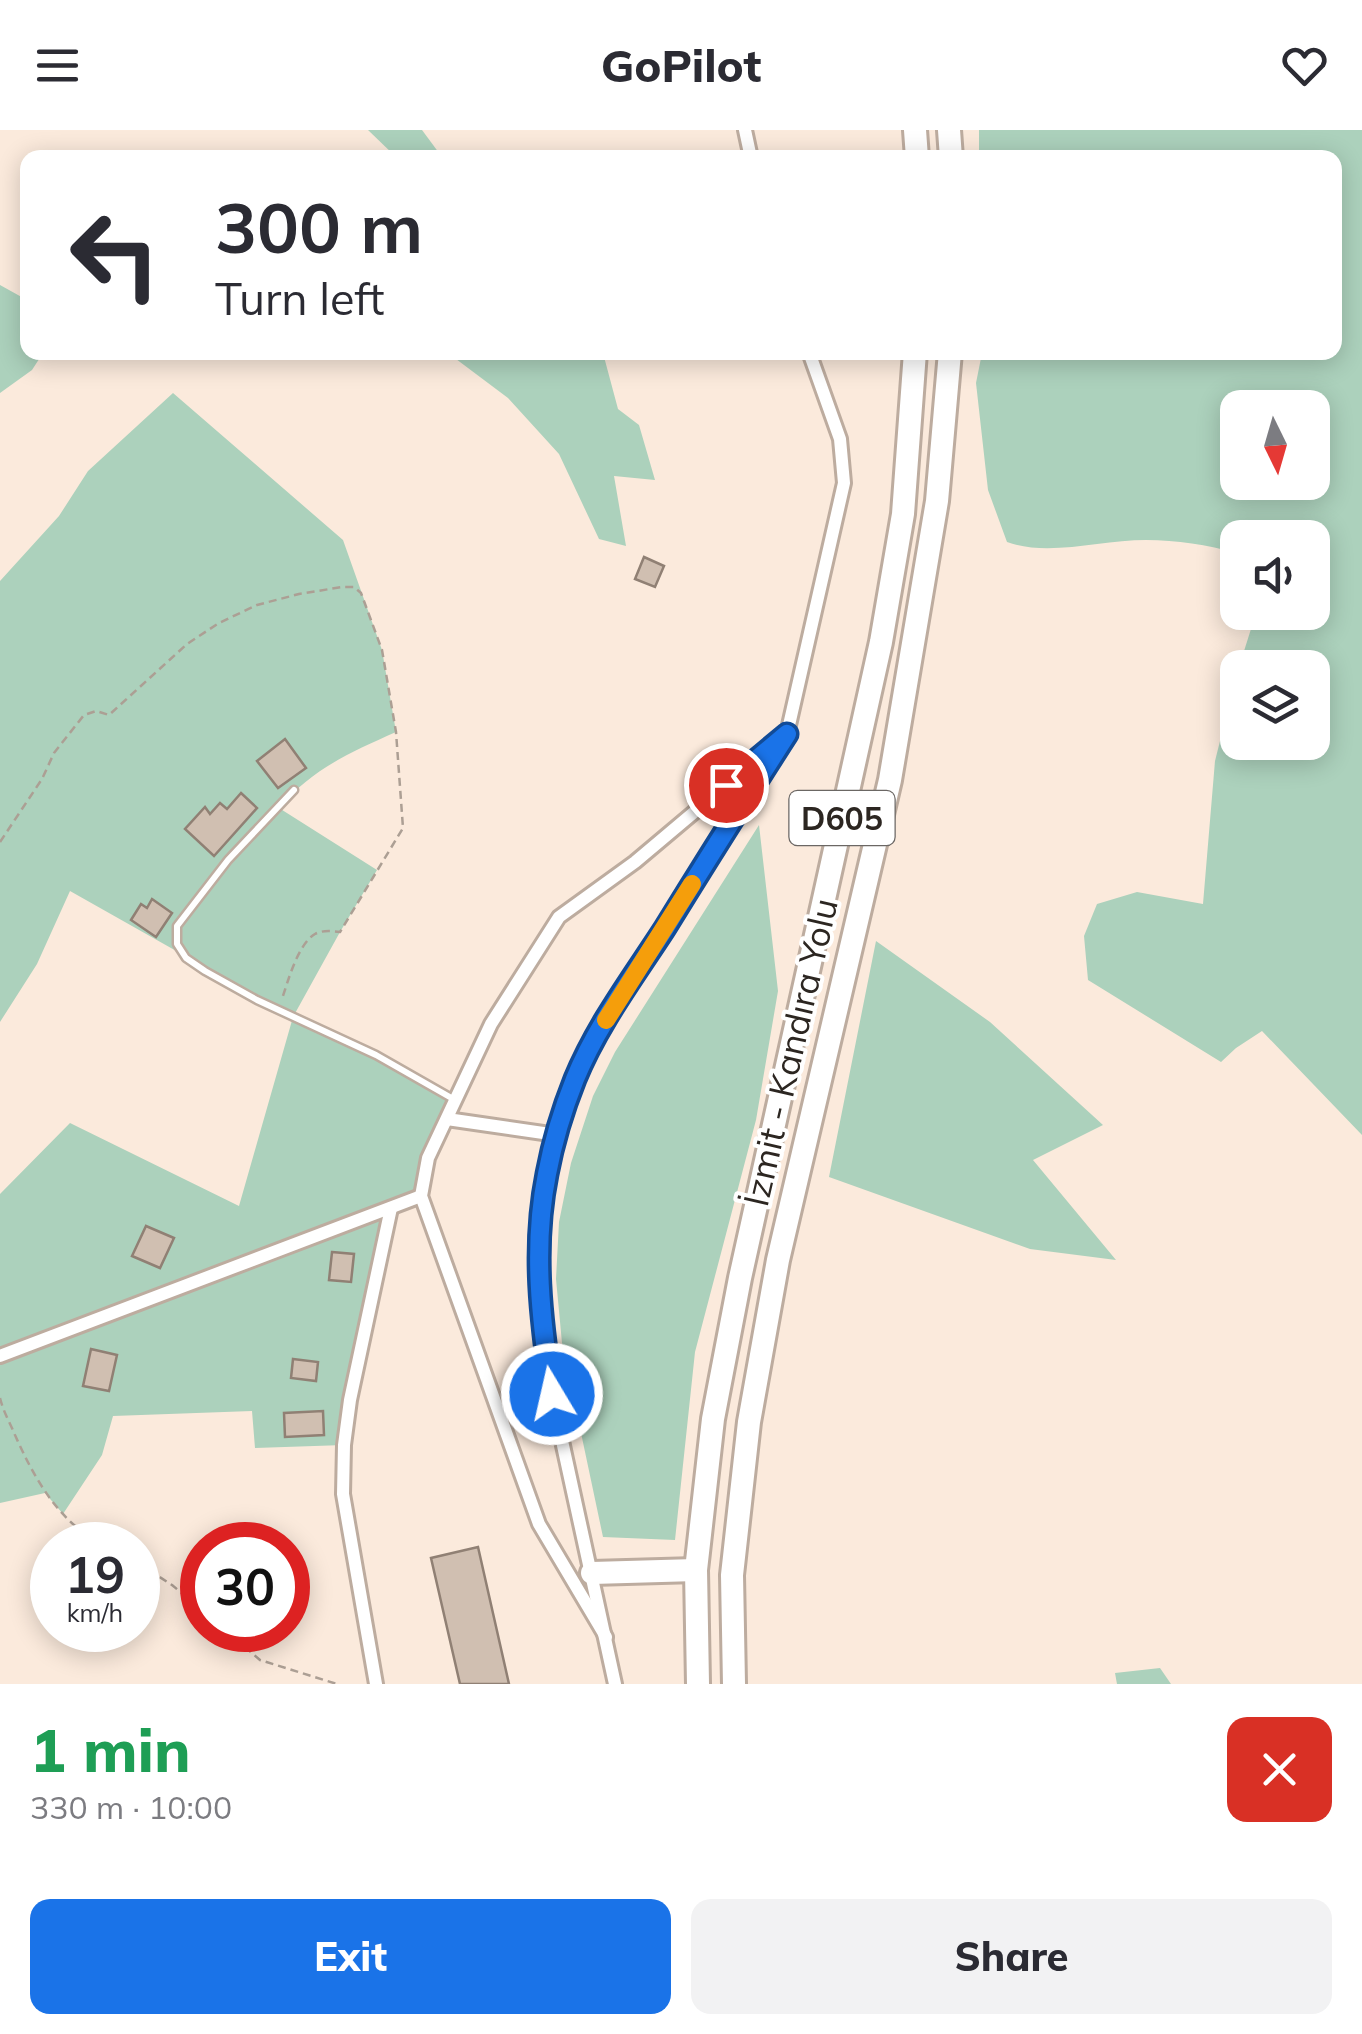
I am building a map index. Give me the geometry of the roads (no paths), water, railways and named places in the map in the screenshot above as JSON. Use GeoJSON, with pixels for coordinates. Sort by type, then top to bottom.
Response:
{"type":"FeatureCollection","features":[{"type":"Feature","properties":{"kind":"highway","name":"İzmit - Kandıra Yolu"},"geometry":{"type":"LineString","coordinates":[[696,1570],[713,1419],[740,1278],[881,642],[903,514],[914,360]]}},
{"type":"Feature","properties":{"kind":"highway"},"geometry":{"type":"LineString","coordinates":[[734,1684],[732,1576],[749,1422],[778,1260],[890,780],[936,501],[949,360]]}},
{"type":"Feature","properties":{"kind":"highway"},"geometry":{"type":"LineString","coordinates":[[592,1573],[696,1570]]}},
{"type":"Feature","properties":{"kind":"highway","name":"D605"},"geometry":{"type":"LineString","coordinates":[[696,1570],[698,1684]]}},
{"type":"Feature","properties":{"kind":"street"},"geometry":{"type":"LineString","coordinates":[[615,1684],[542,1332],[540,1226],[547,1174],[576,1077],[603,1026],[787,734],[844,482],[840,438],[812,360]]}},
{"type":"Feature","properties":{"kind":"street"},"geometry":{"type":"LineString","coordinates":[[606,1637],[539,1524],[421,1196],[428,1158],[492,1024],[559,917],[634,862],[787,734]]}},
{"type":"Feature","properties":{"kind":"street"},"geometry":{"type":"LineString","coordinates":[[447,1119],[557,1135]]}},
{"type":"Feature","properties":{"kind":"street"},"geometry":{"type":"LineString","coordinates":[[0,1356],[421,1196]]}},
{"type":"Feature","properties":{"kind":"street"},"geometry":{"type":"LineString","coordinates":[[376,1684],[343,1494],[344,1446],[390,1208]]}},
{"type":"Feature","properties":{"kind":"lane"},"geometry":{"type":"LineString","coordinates":[[294,790],[228,860],[177,926],[178,944],[186,958],[218,978],[376,1055],[456,1101]]}}]}
